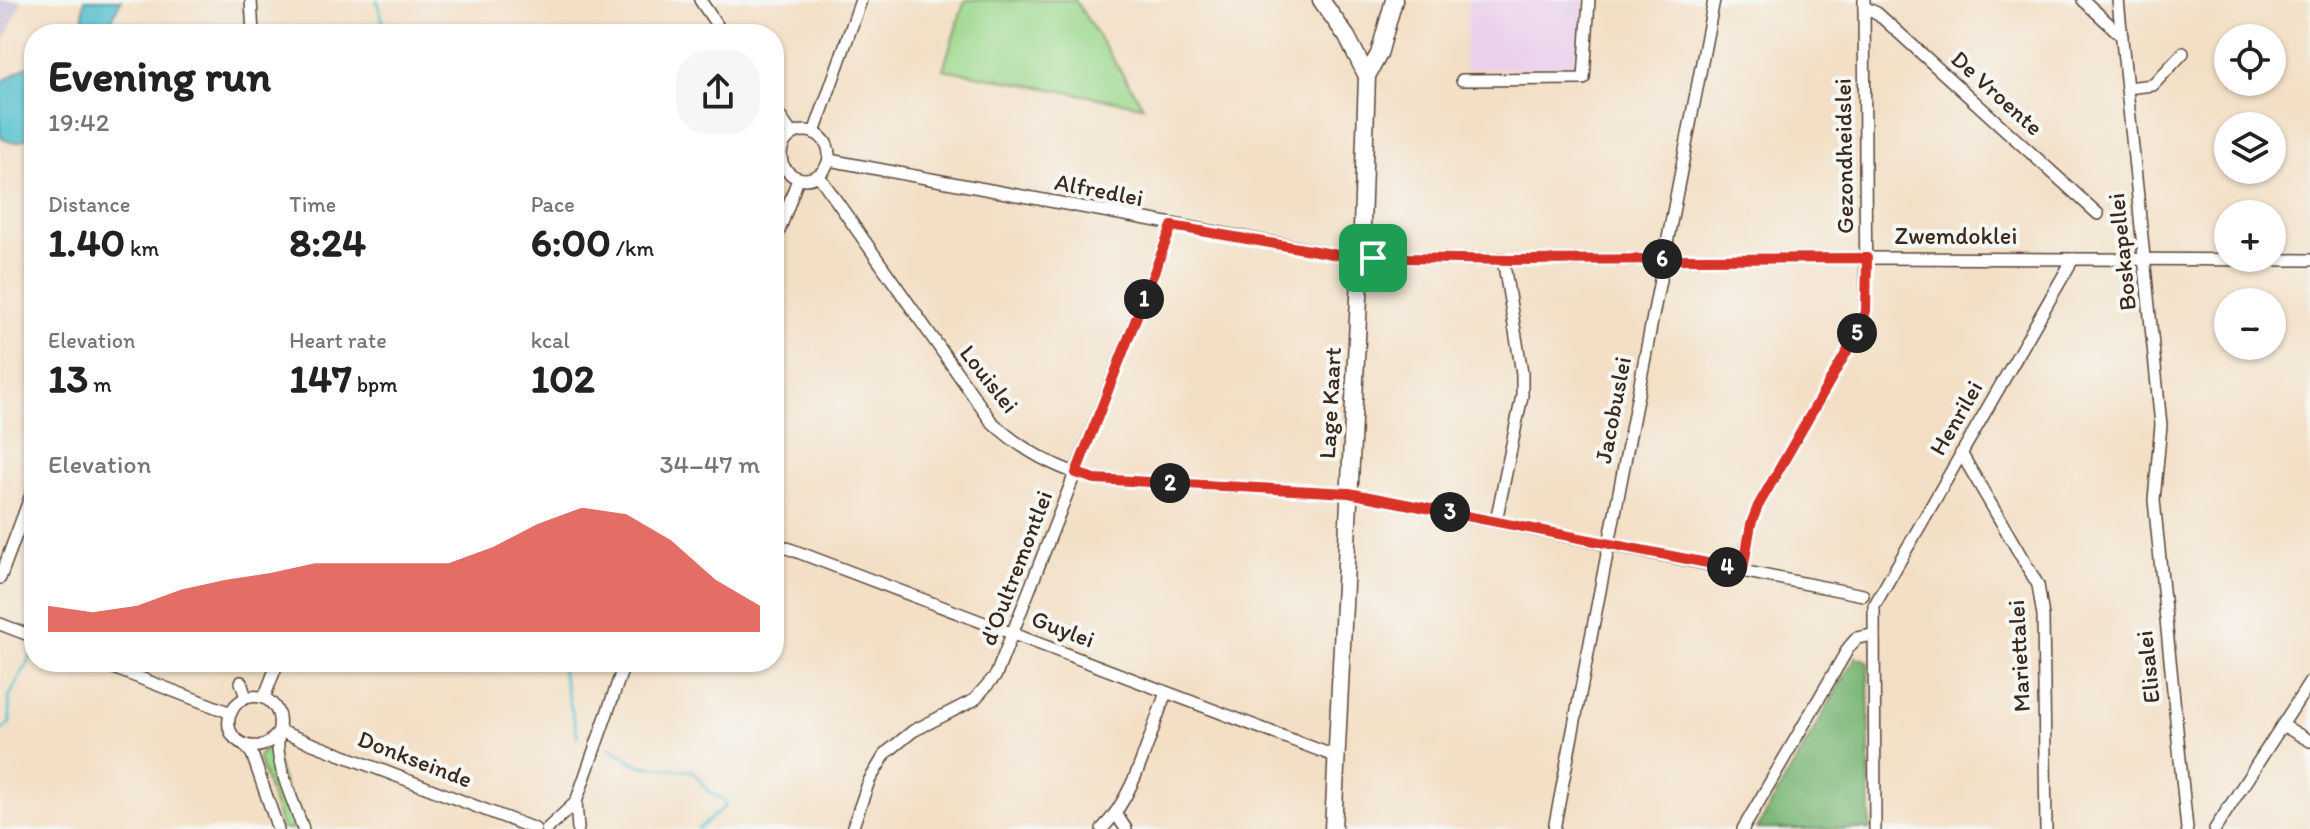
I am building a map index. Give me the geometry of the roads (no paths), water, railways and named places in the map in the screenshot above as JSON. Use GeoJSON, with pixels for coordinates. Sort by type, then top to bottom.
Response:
{"type":"FeatureCollection","features":[{"type":"Feature","properties":{"kind":"street"},"geometry":{"type":"LineString","coordinates":[[251,0],[252,24]]}},
{"type":"Feature","properties":{"kind":"street"},"geometry":{"type":"LineString","coordinates":[[700,0],[716,24]]}},
{"type":"Feature","properties":{"kind":"street"},"geometry":{"type":"LineString","coordinates":[[814,133],[861,0]]}},
{"type":"Feature","properties":{"kind":"street"},"geometry":{"type":"LineString","coordinates":[[1321,0],[1347,37],[1367,76]]}},
{"type":"Feature","properties":{"kind":"street"},"geometry":{"type":"LineString","coordinates":[[1367,76],[1379,54],[1394,0]]}},
{"type":"Feature","properties":{"kind":"street"},"geometry":{"type":"LineString","coordinates":[[1462,80],[1584,79],[1589,0]]}},
{"type":"Feature","properties":{"kind":"street","name":"Jacobuslei"},"geometry":{"type":"LineString","coordinates":[[1554,829],[1714,0]]}},
{"type":"Feature","properties":{"kind":"street"},"geometry":{"type":"LineString","coordinates":[[2083,0],[2122,36]]}},
{"type":"Feature","properties":{"kind":"street","name":"Boskapellei"},"geometry":{"type":"LineString","coordinates":[[2118,0],[2161,425],[2154,500]]}},
{"type":"Feature","properties":{"kind":"street","name":"De Vroente"},"geometry":{"type":"LineString","coordinates":[[1864,3],[2098,214]]}},
{"type":"Feature","properties":{"kind":"street","name":"Gezondheidslei"},"geometry":{"type":"LineString","coordinates":[[1743,570],[1751,524],[1758,506],[1861,327],[1866,311],[1864,3]]}},
{"type":"Feature","properties":{"kind":"street"},"geometry":{"type":"LineString","coordinates":[[2127,88],[2153,85],[2183,53]]}},
{"type":"Feature","properties":{"kind":"street","name":"Lage Kaart"},"geometry":{"type":"LineString","coordinates":[[1333,829],[1367,76]]}},
{"type":"Feature","properties":{"kind":"street"},"geometry":{"type":"LineString","coordinates":[[784,122],[792,134]]}},
{"type":"Feature","properties":{"kind":"street"},"geometry":{"type":"LineString","coordinates":[[784,142],[799,131],[814,133],[827,144],[829,160],[819,176],[809,180],[798,179],[784,168]]}},
{"type":"Feature","properties":{"kind":"street","name":"Alfredlei"},"geometry":{"type":"LineString","coordinates":[[829,160],[1172,226],[1361,257]]}},
{"type":"Feature","properties":{"kind":"street","name":"Louislei"},"geometry":{"type":"LineString","coordinates":[[819,176],[991,421],[1031,453],[1076,473],[1095,479],[1349,493],[1863,595]]}},
{"type":"Feature","properties":{"kind":"street"},"geometry":{"type":"LineString","coordinates":[[784,218],[798,179]]}},
{"type":"Feature","properties":{"kind":"street","name":"d'Oultremontlei"},"geometry":{"type":"LineString","coordinates":[[852,829],[869,781],[886,753],[913,731],[961,709],[985,690],[996,675],[1172,226]]}},
{"type":"Feature","properties":{"kind":"street","name":"Zwemdoklei"},"geometry":{"type":"LineString","coordinates":[[1361,257],[2310,260]]}},
{"type":"Feature","properties":{"kind":"street"},"geometry":{"type":"LineString","coordinates":[[1496,521],[1522,396],[1522,373],[1503,259]]}},
{"type":"Feature","properties":{"kind":"street","name":"Henrilei"},"geometry":{"type":"LineString","coordinates":[[1873,635],[1872,618],[1877,598],[2073,259]]}},
{"type":"Feature","properties":{"kind":"street","name":"Mariettalei"},"geometry":{"type":"LineString","coordinates":[[1961,453],[2038,585],[2043,616],[2046,829]]}},
{"type":"Feature","properties":{"kind":"street","name":"Elisalei"},"geometry":{"type":"LineString","coordinates":[[2154,500],[2187,829]]}},
{"type":"Feature","properties":{"kind":"street"},"geometry":{"type":"LineString","coordinates":[[0,578],[24,514]]}},
{"type":"Feature","properties":{"kind":"street","name":"Guylei"},"geometry":{"type":"LineString","coordinates":[[784,547],[1337,757]]}},
{"type":"Feature","properties":{"kind":"street"},"geometry":{"type":"LineString","coordinates":[[0,624],[24,633]]}},
{"type":"Feature","properties":{"kind":"street"},"geometry":{"type":"LineString","coordinates":[[1743,829],[1849,647],[1857,638],[1873,635],[1875,829]]}},
{"type":"Feature","properties":{"kind":"street"},"geometry":{"type":"LineString","coordinates":[[124,672],[231,713]]}},
{"type":"Feature","properties":{"kind":"street"},"geometry":{"type":"LineString","coordinates":[[264,698],[274,672]]}},
{"type":"Feature","properties":{"kind":"street"},"geometry":{"type":"LineString","coordinates":[[578,829],[576,802],[622,672]]}},
{"type":"Feature","properties":{"kind":"street"},"geometry":{"type":"LineString","coordinates":[[241,682],[246,698]]}},
{"type":"Feature","properties":{"kind":"street"},"geometry":{"type":"LineString","coordinates":[[2215,829],[2310,682]]}},
{"type":"Feature","properties":{"kind":"street"},"geometry":{"type":"LineString","coordinates":[[1102,829],[1116,814],[1166,693]]}},
{"type":"Feature","properties":{"kind":"street"},"geometry":{"type":"LineString","coordinates":[[278,829],[255,759],[231,731],[231,713],[246,698],[264,698],[273,704],[279,714],[280,758],[303,829]]}},
{"type":"Feature","properties":{"kind":"street"},"geometry":{"type":"LineString","coordinates":[[2284,726],[2310,741]]}},
{"type":"Feature","properties":{"kind":"street"},"geometry":{"type":"LineString","coordinates":[[245,745],[254,748],[261,746],[272,741],[279,731]]}},
{"type":"Feature","properties":{"kind":"street","name":"Donkseinde"},"geometry":{"type":"LineString","coordinates":[[279,731],[535,829]]}},
{"type":"Feature","properties":{"kind":"street"},"geometry":{"type":"LineString","coordinates":[[547,829],[576,802]]}},
{"type":"Feature","properties":{"kind":"street"},"geometry":{"type":"LineString","coordinates":[[1116,814],[1126,829]]}},
{"type":"Feature","properties":{"kind":"water"},"geometry":{"type":"Polygon","coordinates":[[[84,0],[121,0],[110,24],[83,22],[84,0]]]}},
{"type":"Feature","properties":{"kind":"water"},"geometry":{"type":"Polygon","coordinates":[[[24,68],[24,139],[21,141],[8,141],[0,135],[0,83],[24,68]]]}},
{"type":"Feature","properties":{"kind":"waterway"},"geometry":{"type":"LineString","coordinates":[[377,0],[383,24]]}},
{"type":"Feature","properties":{"kind":"waterway"},"geometry":{"type":"LineString","coordinates":[[0,732],[10,723],[9,697],[24,669]]}},
{"type":"Feature","properties":{"kind":"waterway"},"geometry":{"type":"LineString","coordinates":[[562,672],[578,737]]}},
{"type":"Feature","properties":{"kind":"waterway"},"geometry":{"type":"LineString","coordinates":[[610,748],[641,766],[693,771],[709,792],[724,800],[726,806],[698,829]]}}]}
